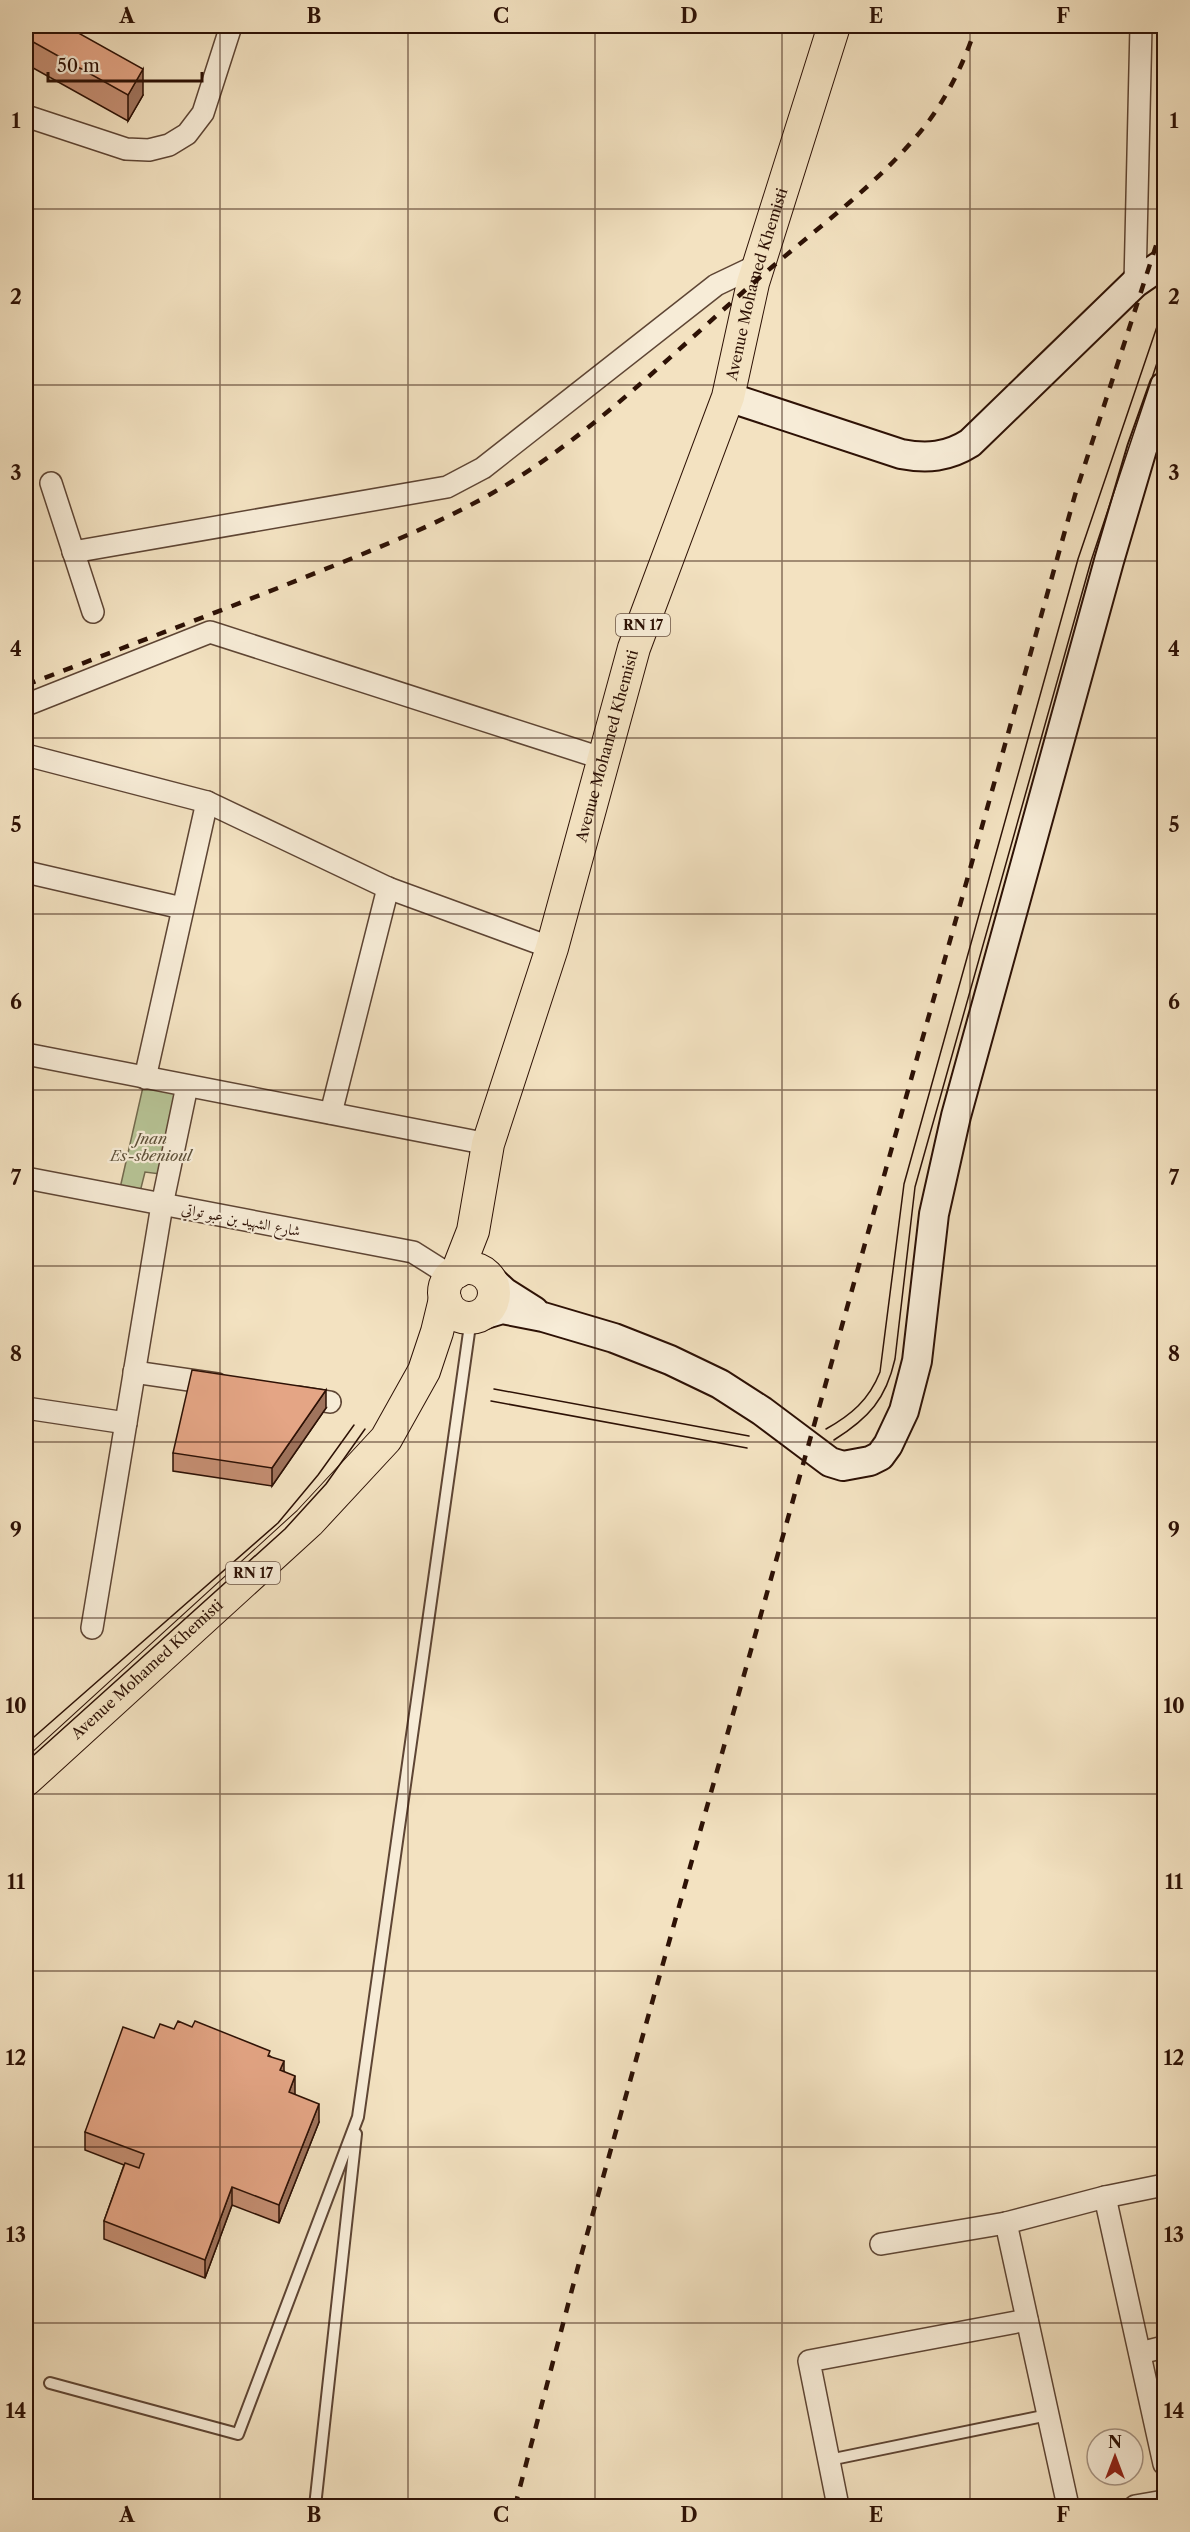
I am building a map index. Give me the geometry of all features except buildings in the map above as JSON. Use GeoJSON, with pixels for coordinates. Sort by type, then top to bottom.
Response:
{"type":"FeatureCollection","features":[{"type":"Feature","properties":{"kind":"main road","name":"Avenue Mohamed Khemisti"},"geometry":{"type":"LineString","coordinates":[[26,1780],[309,1522],[386,1439],[464,1298],[488,1144],[552,948],[634,648],[728,397],[758,265],[834,26]]}},
{"type":"Feature","properties":{"kind":"street"},"geometry":{"type":"LineString","coordinates":[[26,116],[126,149],[149,150],[169,145],[187,134],[203,113],[231,26]]}},
{"type":"Feature","properties":{"kind":"street"},"geometry":{"type":"LineString","coordinates":[[1135,283],[1142,26]]}},
{"type":"Feature","properties":{"kind":"street"},"geometry":{"type":"LineString","coordinates":[[728,397],[901,454],[939,457],[970,443],[1135,283],[1164,263]]}},
{"type":"Feature","properties":{"kind":"street"},"geometry":{"type":"LineString","coordinates":[[73,552],[447,487],[483,468],[716,285],[758,265]]}},
{"type":"Feature","properties":{"kind":"street"},"geometry":{"type":"LineString","coordinates":[[464,1298],[502,1309],[543,1317],[614,1338],[670,1360],[720,1384],[762,1411],[830,1462],[843,1466],[863,1463],[880,1456],[888,1445],[904,1411],[917,1361],[934,1214],[951,1136],[1109,561],[1142,449],[1164,387]]}},
{"type":"Feature","properties":{"kind":"street"},"geometry":{"type":"LineString","coordinates":[[51,483],[93,612]]}},
{"type":"Feature","properties":{"kind":"street"},"geometry":{"type":"LineString","coordinates":[[26,705],[210,632],[604,759]]}},
{"type":"Feature","properties":{"kind":"street"},"geometry":{"type":"LineString","coordinates":[[26,755],[207,802],[388,888],[552,948]]}},
{"type":"Feature","properties":{"kind":"street"},"geometry":{"type":"LineString","coordinates":[[145,1078],[207,802]]}},
{"type":"Feature","properties":{"kind":"street"},"geometry":{"type":"LineString","coordinates":[[26,872],[182,908]]}},
{"type":"Feature","properties":{"kind":"street"},"geometry":{"type":"LineString","coordinates":[[331,1113],[388,888]]}},
{"type":"Feature","properties":{"kind":"street"},"geometry":{"type":"LineString","coordinates":[[26,1054],[488,1144]]}},
{"type":"Feature","properties":{"kind":"street"},"geometry":{"type":"LineString","coordinates":[[92,1628],[162,1205],[187,1086]]}},
{"type":"Feature","properties":{"kind":"street","name":"شارع الشهيد بن عبو تواتي"},"geometry":{"type":"LineString","coordinates":[[26,1183],[162,1205],[413,1252],[464,1298]]}},
{"type":"Feature","properties":{"kind":"street"},"geometry":{"type":"LineString","coordinates":[[134,1372],[238,1388]]}},
{"type":"Feature","properties":{"kind":"street"},"geometry":{"type":"LineString","coordinates":[[273,1393],[330,1402]]}},
{"type":"Feature","properties":{"kind":"street"},"geometry":{"type":"LineString","coordinates":[[26,1408],[126,1423]]}},
{"type":"Feature","properties":{"kind":"street"},"geometry":{"type":"LineString","coordinates":[[881,2244],[1006,2223],[1106,2196],[1164,2185]]}},
{"type":"Feature","properties":{"kind":"street"},"geometry":{"type":"LineString","coordinates":[[1106,2196],[1164,2464]]}},
{"type":"Feature","properties":{"kind":"street"},"geometry":{"type":"LineString","coordinates":[[1006,2223],[1068,2506]]}},
{"type":"Feature","properties":{"kind":"street"},"geometry":{"type":"LineString","coordinates":[[838,2506],[808,2361],[1028,2320]]}},
{"type":"Feature","properties":{"kind":"street"},"geometry":{"type":"LineString","coordinates":[[1140,2353],[1164,2347]]}},
{"type":"Feature","properties":{"kind":"street"},"geometry":{"type":"LineString","coordinates":[[1135,2506],[1164,2501]]}},
{"type":"Feature","properties":{"kind":"lane"},"geometry":{"type":"LineString","coordinates":[[315,2506],[358,2117],[464,1298]]}},
{"type":"Feature","properties":{"kind":"lane"},"geometry":{"type":"LineString","coordinates":[[50,2384],[238,2434],[358,2117]]}},
{"type":"Feature","properties":{"kind":"lane"},"geometry":{"type":"LineString","coordinates":[[829,2460],[1048,2415]]}},
{"type":"Feature","properties":{"kind":"green space","name":"Jnan Es-sbenioul"},"geometry":{"type":"Polygon","coordinates":[[[145,1078],[187,1086],[168,1175],[145,1172],[138,1200],[118,1197],[145,1078]]]}},
{"type":"Feature","properties":{"kind":"tram line"},"geometry":{"type":"LineString","coordinates":[[826,1429],[865,1399],[880,1372],[904,1184],[1078,559],[1164,306]]}},
{"type":"Feature","properties":{"kind":"tram line"},"geometry":{"type":"LineString","coordinates":[[834,1440],[857,1424],[874,1406],[887,1385],[891,1373],[895,1359],[915,1187],[1091,561],[1164,342]]}},
{"type":"Feature","properties":{"kind":"tram line"},"geometry":{"type":"LineString","coordinates":[[494,1389],[749,1436]]}},
{"type":"Feature","properties":{"kind":"tram line"},"geometry":{"type":"LineString","coordinates":[[491,1401],[747,1448]]}},
{"type":"Feature","properties":{"kind":"tram line"},"geometry":{"type":"LineString","coordinates":[[26,1744],[278,1523],[318,1475],[354,1425]]}},
{"type":"Feature","properties":{"kind":"tram line"},"geometry":{"type":"LineString","coordinates":[[26,1762],[285,1529],[326,1484],[365,1429]]}},
{"type":"Feature","properties":{"kind":"railway"},"geometry":{"type":"LineString","coordinates":[[26,685],[347,561],[443,519],[528,471],[565,445],[635,388],[890,165],[925,126],[941,103],[967,52],[976,26]]}},
{"type":"Feature","properties":{"kind":"railway"},"geometry":{"type":"LineString","coordinates":[[515,2506],[579,2263],[1075,495],[1164,221]]}}]}
